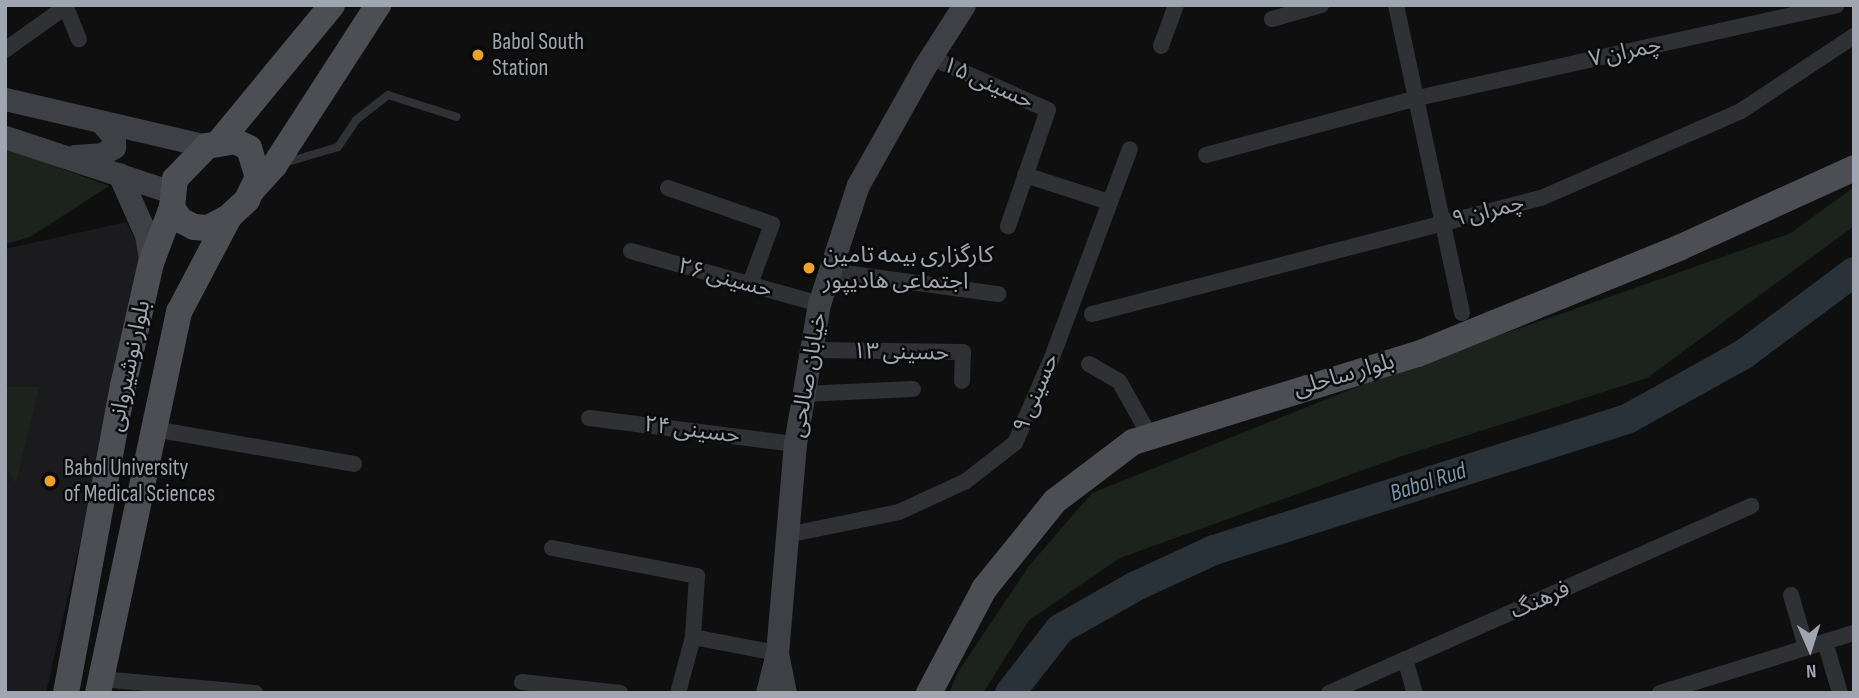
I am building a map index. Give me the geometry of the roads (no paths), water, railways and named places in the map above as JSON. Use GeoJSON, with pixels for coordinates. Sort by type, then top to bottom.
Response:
{"type":"FeatureCollection","features":[{"type":"Feature","properties":{"kind":"main road"},"geometry":{"type":"LineString","coordinates":[[171,199],[182,169],[214,143],[332,5]]}},
{"type":"Feature","properties":{"kind":"main road"},"geometry":{"type":"LineString","coordinates":[[5,137],[118,174],[171,199],[180,220],[194,227],[208,228],[229,217],[274,166],[378,5]]}},
{"type":"Feature","properties":{"kind":"main road","name":"خيابان صالحی"},"geometry":{"type":"LineString","coordinates":[[767,693],[776,653],[795,443],[819,304],[858,186],[930,57],[964,5]]}},
{"type":"Feature","properties":{"kind":"main road"},"geometry":{"type":"LineString","coordinates":[[5,99],[102,123],[249,148],[256,162],[253,190]]}},
{"type":"Feature","properties":{"kind":"main road"},"geometry":{"type":"LineString","coordinates":[[65,156],[108,152],[114,138],[102,123]]}},
{"type":"Feature","properties":{"kind":"main road","name":"بلوار ساحلی"},"geometry":{"type":"LineString","coordinates":[[929,693],[984,589],[1055,500],[1133,442],[1431,349],[1693,242],[1854,168]]}},
{"type":"Feature","properties":{"kind":"main road"},"geometry":{"type":"LineString","coordinates":[[118,174],[146,235],[151,263]]}},
{"type":"Feature","properties":{"kind":"main road","name":"بلوار نوشیروانی"},"geometry":{"type":"LineString","coordinates":[[66,693],[142,303],[171,199]]}},
{"type":"Feature","properties":{"kind":"main road","name":"بلوار نوشیروانی"},"geometry":{"type":"LineString","coordinates":[[100,686],[179,312],[229,217]]}},
{"type":"Feature","properties":{"kind":"main road"},"geometry":{"type":"LineString","coordinates":[[142,303],[154,288],[168,281],[177,290],[179,312]]}},
{"type":"Feature","properties":{"kind":"main road","name":"خيابان صالحی"},"geometry":{"type":"LineString","coordinates":[[776,653],[785,693]]}},
{"type":"Feature","properties":{"kind":"street"},"geometry":{"type":"LineString","coordinates":[[1161,46],[1176,5]]}},
{"type":"Feature","properties":{"kind":"street"},"geometry":{"type":"LineString","coordinates":[[1272,19],[1321,5]]}},
{"type":"Feature","properties":{"kind":"street"},"geometry":{"type":"LineString","coordinates":[[1396,5],[1413,99],[1462,313]]}},
{"type":"Feature","properties":{"kind":"street","name":"چمران ۷"},"geometry":{"type":"LineString","coordinates":[[1206,155],[1413,99],[1837,5]]}},
{"type":"Feature","properties":{"kind":"street"},"geometry":{"type":"LineString","coordinates":[[5,50],[66,6],[79,38]]}},
{"type":"Feature","properties":{"kind":"street","name":"چمران ۹"},"geometry":{"type":"LineString","coordinates":[[1093,314],[1541,198],[1624,166],[1741,111],[1854,36]]}},
{"type":"Feature","properties":{"kind":"street","name":"حسینی ۱۵"},"geometry":{"type":"LineString","coordinates":[[930,57],[1048,110],[1008,226]]}},
{"type":"Feature","properties":{"kind":"street","name":"حسینی ٩"},"geometry":{"type":"LineString","coordinates":[[787,535],[899,512],[966,481],[1014,443],[1051,359],[1130,149]]}},
{"type":"Feature","properties":{"kind":"street"},"geometry":{"type":"LineString","coordinates":[[1025,175],[1109,202]]}},
{"type":"Feature","properties":{"kind":"street"},"geometry":{"type":"LineString","coordinates":[[668,188],[772,224],[750,284]]}},
{"type":"Feature","properties":{"kind":"street","name":"حسینی ۲۶"},"geometry":{"type":"LineString","coordinates":[[631,251],[819,304]]}},
{"type":"Feature","properties":{"kind":"street"},"geometry":{"type":"LineString","coordinates":[[830,271],[998,294]]}},
{"type":"Feature","properties":{"kind":"street","name":"حسینی ۱۳"},"geometry":{"type":"LineString","coordinates":[[811,350],[963,352],[962,381]]}},
{"type":"Feature","properties":{"kind":"street"},"geometry":{"type":"LineString","coordinates":[[1089,364],[1119,381],[1150,436]]}},
{"type":"Feature","properties":{"kind":"street"},"geometry":{"type":"LineString","coordinates":[[803,394],[913,389]]}},
{"type":"Feature","properties":{"kind":"street","name":"حسینی ۲۴"},"geometry":{"type":"LineString","coordinates":[[589,418],[795,443]]}},
{"type":"Feature","properties":{"kind":"street"},"geometry":{"type":"LineString","coordinates":[[154,429],[354,464]]}},
{"type":"Feature","properties":{"kind":"street","name":"فرهنگ"},"geometry":{"type":"LineString","coordinates":[[1329,693],[1751,506]]}},
{"type":"Feature","properties":{"kind":"street"},"geometry":{"type":"LineString","coordinates":[[552,548],[696,576],[693,637],[678,693]]}},
{"type":"Feature","properties":{"kind":"street"},"geometry":{"type":"LineString","coordinates":[[1791,595],[1806,647]]}},
{"type":"Feature","properties":{"kind":"street"},"geometry":{"type":"LineString","coordinates":[[1660,693],[1854,633]]}},
{"type":"Feature","properties":{"kind":"street"},"geometry":{"type":"LineString","coordinates":[[693,637],[776,653]]}},
{"type":"Feature","properties":{"kind":"street"},"geometry":{"type":"LineString","coordinates":[[1825,642],[1840,693]]}},
{"type":"Feature","properties":{"kind":"street"},"geometry":{"type":"LineString","coordinates":[[1405,659],[1415,693]]}},
{"type":"Feature","properties":{"kind":"street"},"geometry":{"type":"LineString","coordinates":[[522,682],[620,693]]}},
{"type":"Feature","properties":{"kind":"street"},"geometry":{"type":"LineString","coordinates":[[100,686],[255,693]]}},
{"type":"Feature","properties":{"kind":"lane"},"geometry":{"type":"LineString","coordinates":[[274,166],[338,146],[355,120],[388,95],[457,117]]}},
{"type":"Feature","properties":{"kind":"waterway","name":"Babol Rud"},"geometry":{"type":"LineString","coordinates":[[1010,693],[1060,629],[1136,586],[1214,550],[1629,418],[1744,354],[1854,272]]}},
{"type":"Feature","properties":{"kind":"place","name":"Babol South Station"},"geometry":{"type":"Point","coordinates":[478,55]}},
{"type":"Feature","properties":{"kind":"place","name":"کارگزاری بیمه تامین اجتماعی هادیپور"},"geometry":{"type":"Point","coordinates":[809,268]}},
{"type":"Feature","properties":{"kind":"place","name":"Babol University of Medical Sciences"},"geometry":{"type":"Point","coordinates":[50,481]}}]}
